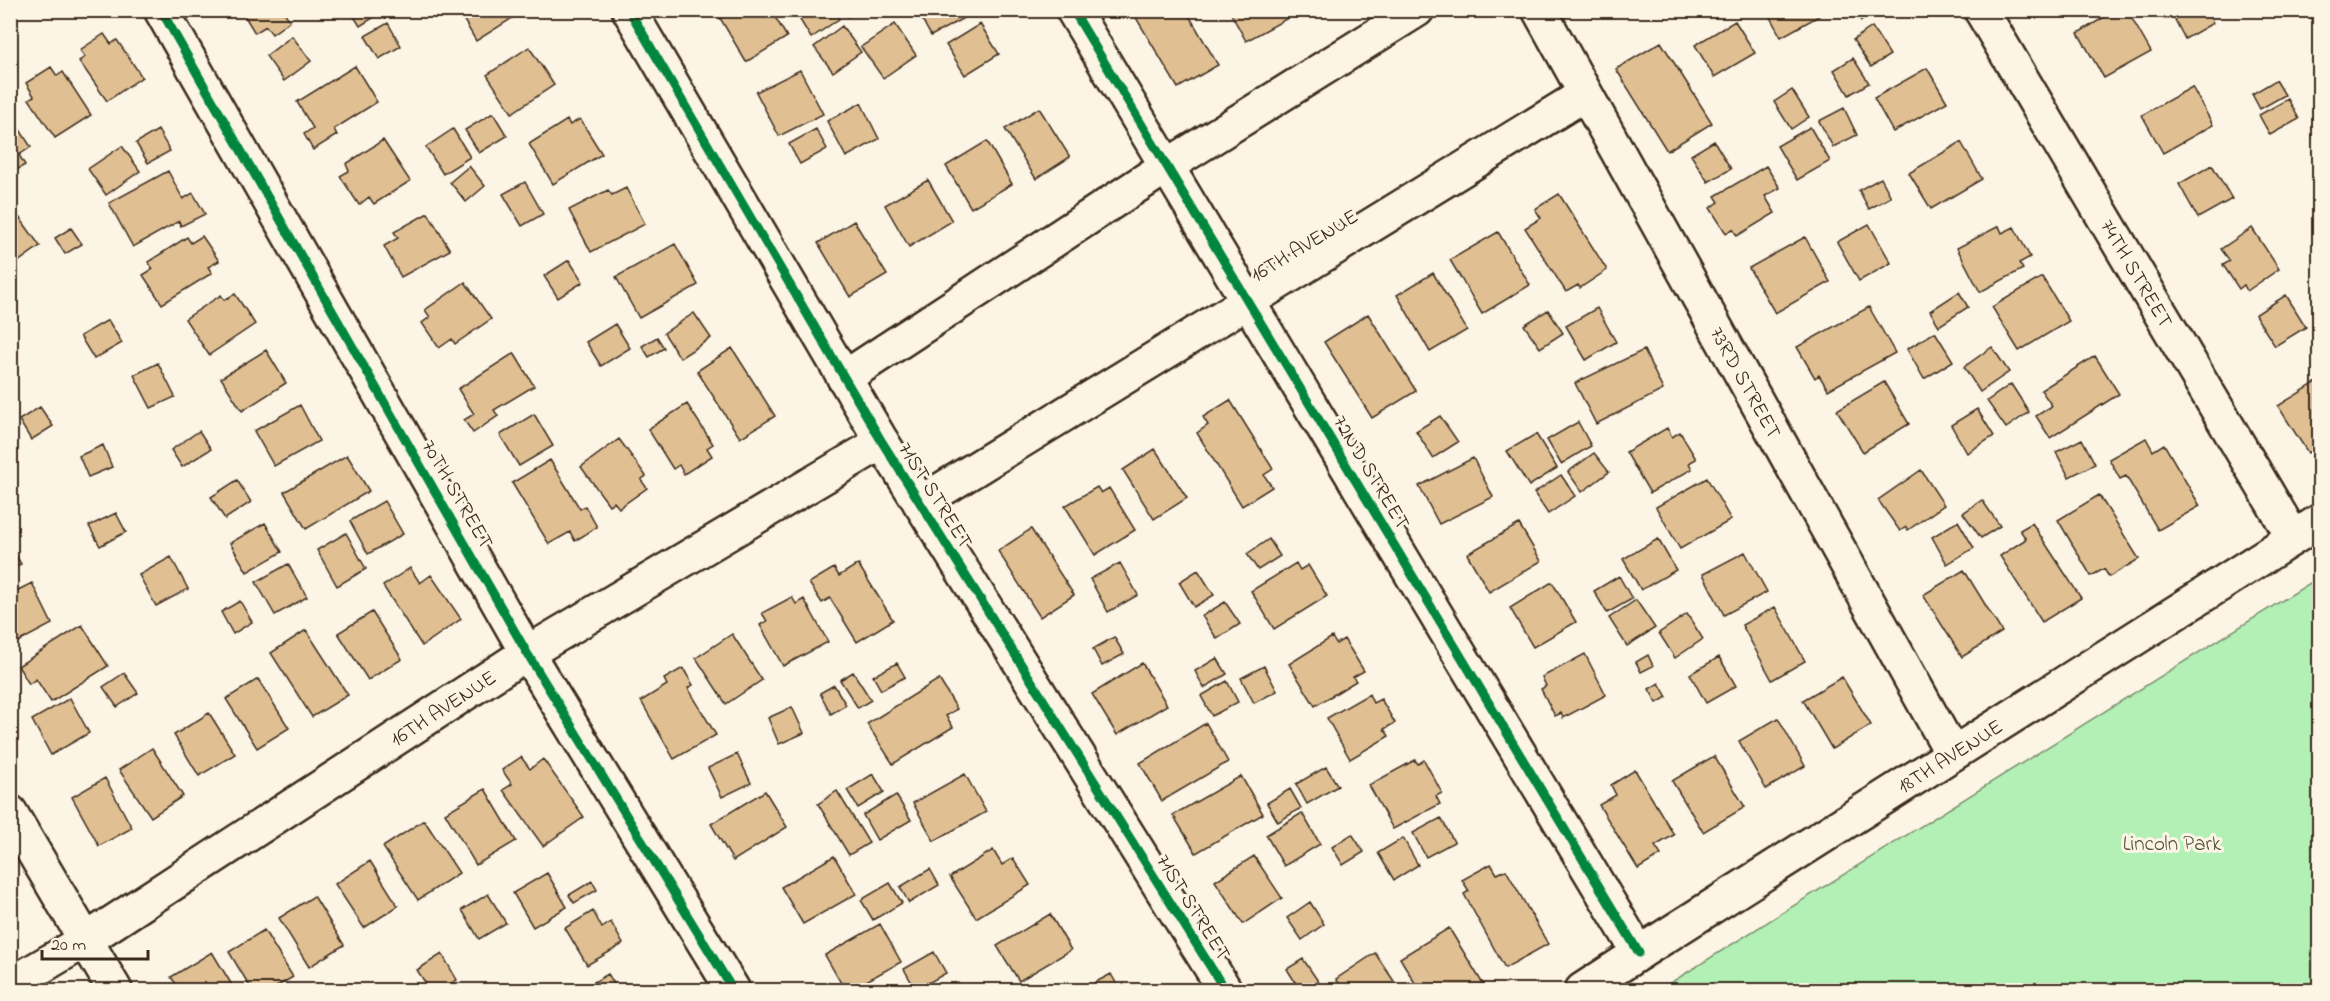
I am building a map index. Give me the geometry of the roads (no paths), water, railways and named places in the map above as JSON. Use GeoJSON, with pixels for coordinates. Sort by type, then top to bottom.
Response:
{"type":"FeatureCollection","features":[{"type":"Feature","properties":{"kind":"street","name":"70TH STREET"},"geometry":{"type":"LineString","coordinates":[[161,10],[527,653],[733,990]]}},
{"type":"Feature","properties":{"kind":"street","name":"71ST STREET"},"geometry":{"type":"LineString","coordinates":[[629,10],[882,442],[1225,990]]}},
{"type":"Feature","properties":{"kind":"street","name":"72ND STREET"},"geometry":{"type":"LineString","coordinates":[[1073,10],[1639,953]]}},
{"type":"Feature","properties":{"kind":"street"},"geometry":{"type":"LineString","coordinates":[[844,378],[1167,166],[1417,10]]}},
{"type":"Feature","properties":{"kind":"street","name":"73RD STREET"},"geometry":{"type":"LineString","coordinates":[[1539,10],[1952,753]]}},
{"type":"Feature","properties":{"kind":"street","name":"74TH STREET"},"geometry":{"type":"LineString","coordinates":[[1981,10],[2306,529]]}},
{"type":"Feature","properties":{"kind":"street","name":"16TH AVENUE"},"geometry":{"type":"LineString","coordinates":[[920,503],[1585,94]]}},
{"type":"Feature","properties":{"kind":"street","name":"16TH AVENUE"},"geometry":{"type":"LineString","coordinates":[[10,986],[86,940],[527,653],[882,442]]}},
{"type":"Feature","properties":{"kind":"street","name":"18TH AVENUE"},"geometry":{"type":"LineString","coordinates":[[1582,990],[2306,529]]}},
{"type":"Feature","properties":{"kind":"street"},"geometry":{"type":"LineString","coordinates":[[10,812],[116,990]]}},
{"type":"Feature","properties":{"kind":"park label","name":"Lincoln Park"},"geometry":{"type":"Point","coordinates":[2172,843]}}]}
